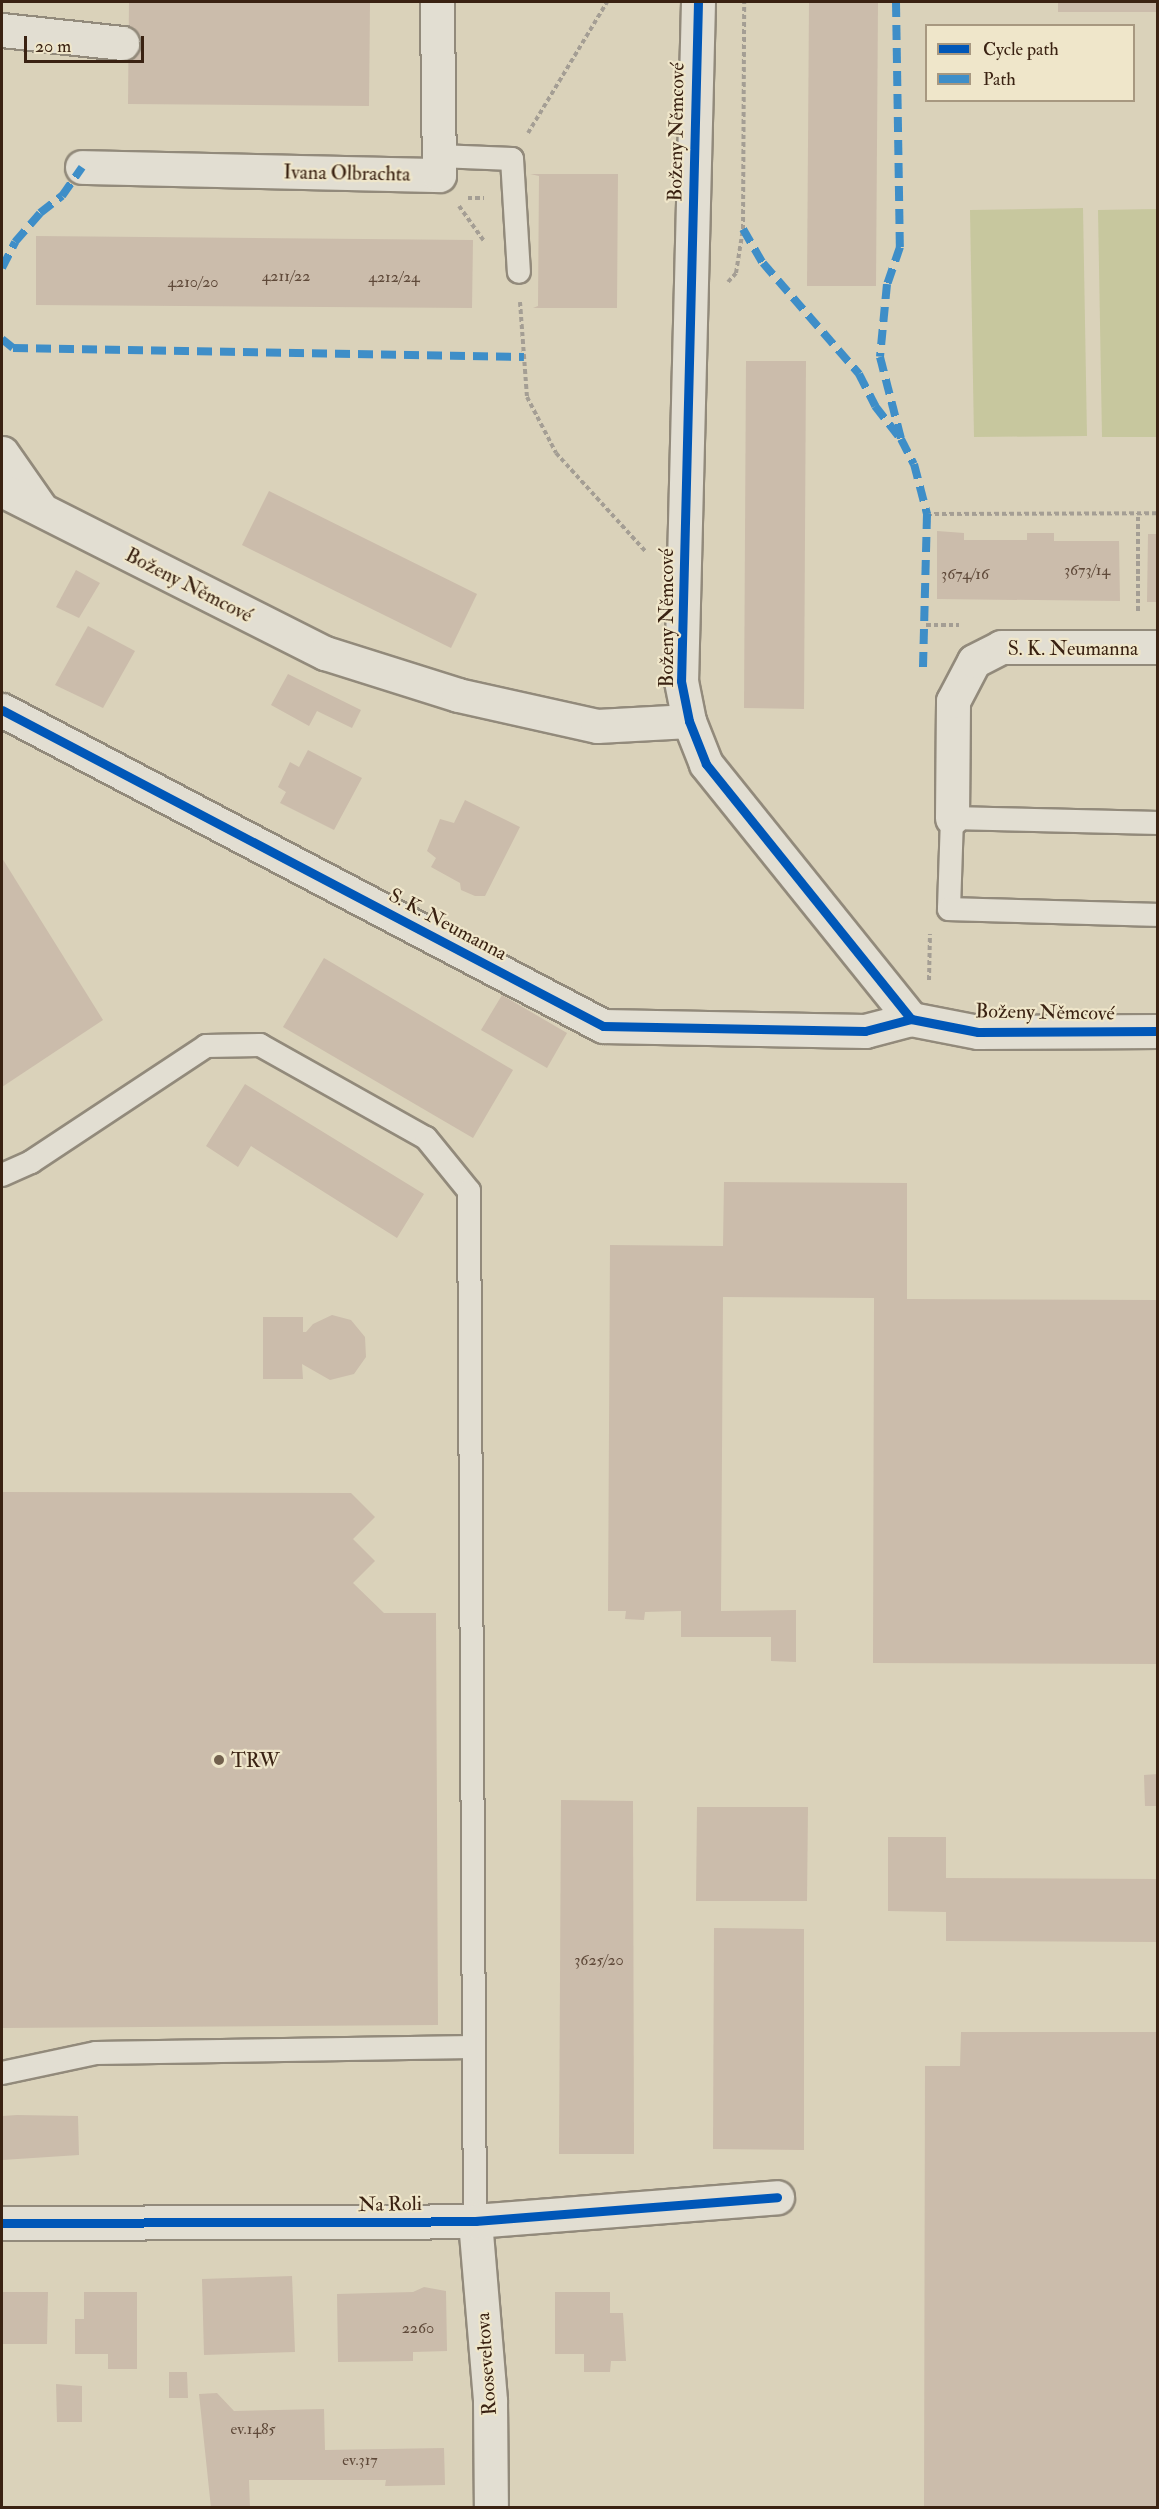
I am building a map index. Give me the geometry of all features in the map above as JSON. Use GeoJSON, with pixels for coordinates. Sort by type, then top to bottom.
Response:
{"type":"FeatureCollection","features":[{"type":"Feature","properties":{"kind":"street","name":"Ivana Olbrachta"},"geometry":{"type":"LineString","coordinates":[[82,167],[440,175],[437,2]]}},
{"type":"Feature","properties":{"kind":"street","name":"Boženy Němcové"},"geometry":{"type":"LineString","coordinates":[[698,2],[681,681],[688,721],[706,764],[911,1019],[978,1032],[1158,1031]]}},
{"type":"Feature","properties":{"kind":"street"},"geometry":{"type":"LineString","coordinates":[[2,30],[122,43]]}},
{"type":"Feature","properties":{"kind":"street","name":"Boženy Němcové"},"geometry":{"type":"LineString","coordinates":[[2,453],[42,510]]}},
{"type":"Feature","properties":{"kind":"street","name":"Boženy Němcové"},"geometry":{"type":"LineString","coordinates":[[2,490],[325,654],[458,695],[597,726],[688,721]]}},
{"type":"Feature","properties":{"kind":"street","name":"S. K. Neumanna"},"geometry":{"type":"LineString","coordinates":[[952,818],[953,701],[974,661],[1001,647],[1148,647]]}},
{"type":"Feature","properties":{"kind":"street","name":"S. K. Neumanna"},"geometry":{"type":"LineString","coordinates":[[2,710],[603,1026],[865,1032],[911,1019]]}},
{"type":"Feature","properties":{"kind":"street","name":"Na Roli"},"geometry":{"type":"LineString","coordinates":[[2,2223],[475,2221],[777,2197]]}},
{"type":"Feature","properties":{"kind":"street","name":"Rooseveltova"},"geometry":{"type":"LineString","coordinates":[[475,2221],[490,2401],[491,2508]]}},
{"type":"Feature","properties":{"kind":"lane"},"geometry":{"type":"LineString","coordinates":[[439,156],[512,159],[519,272]]}},
{"type":"Feature","properties":{"kind":"lane"},"geometry":{"type":"LineString","coordinates":[[1158,823],[952,818],[949,909],[1158,915]]}},
{"type":"Feature","properties":{"kind":"lane"},"geometry":{"type":"LineString","coordinates":[[2,1175],[31,1162],[206,1046],[260,1045],[426,1138],[469,1191],[472,2047],[475,2221]]}},
{"type":"Feature","properties":{"kind":"lane"},"geometry":{"type":"LineString","coordinates":[[2,2073],[96,2053],[472,2047]]}},
{"type":"Feature","properties":{"kind":"path"},"geometry":{"type":"LineString","coordinates":[[512,159],[608,2]]}},
{"type":"Feature","properties":{"kind":"path"},"geometry":{"type":"LineString","coordinates":[[724,286],[736,273],[742,229],[744,2]]}},
{"type":"Feature","properties":{"kind":"path"},"geometry":{"type":"LineString","coordinates":[[519,272],[527,397],[556,453],[652,558],[683,560]]}},
{"type":"Feature","properties":{"kind":"path"},"geometry":{"type":"LineString","coordinates":[[1138,513],[1148,647]]}},
{"type":"Feature","properties":{"kind":"path"},"geometry":{"type":"LineString","coordinates":[[927,514],[1158,513]]}},
{"type":"Feature","properties":{"kind":"path"},"geometry":{"type":"LineString","coordinates":[[921,987],[928,982],[931,925]]}},
{"type":"Feature","properties":{"kind":"green space"},"geometry":{"type":"Polygon","coordinates":[[[1083,208],[1087,436],[974,437],[970,210],[1083,208]]]}},
{"type":"Feature","properties":{"kind":"green space"},"geometry":{"type":"Polygon","coordinates":[[[1157,209],[1157,437],[1102,437],[1098,210],[1157,209]]]}},
{"type":"Feature","properties":{"kind":"building"},"geometry":{"type":"Polygon","coordinates":[[[129,2],[370,2],[369,106],[128,104],[129,2]]]}},
{"type":"Feature","properties":{"kind":"building"},"geometry":{"type":"Polygon","coordinates":[[[809,2],[878,2],[876,286],[807,286],[809,2]]]}},
{"type":"Feature","properties":{"kind":"building"},"geometry":{"type":"Polygon","coordinates":[[[1058,2],[1158,2],[1158,12],[1058,12],[1058,2]]]}},
{"type":"Feature","properties":{"kind":"building"},"geometry":{"type":"Polygon","coordinates":[[[530,174],[618,174],[617,308],[533,308],[538,306],[539,176],[530,174]]]}},
{"type":"Feature","properties":{"kind":"building"},"geometry":{"type":"Polygon","coordinates":[[[36,236],[473,240],[472,308],[36,305],[36,236]]]}},
{"type":"Feature","properties":{"kind":"building"},"geometry":{"type":"Polygon","coordinates":[[[746,361],[806,361],[804,709],[744,708],[746,361]]]}},
{"type":"Feature","properties":{"kind":"building"},"geometry":{"type":"Polygon","coordinates":[[[269,491],[477,594],[451,648],[242,545],[269,491]]]}},
{"type":"Feature","properties":{"kind":"building"},"geometry":{"type":"Polygon","coordinates":[[[937,531],[964,533],[964,540],[1027,540],[1027,533],[1054,533],[1054,541],[1119,541],[1120,601],[937,599],[937,531]]]}},
{"type":"Feature","properties":{"kind":"building"},"geometry":{"type":"Polygon","coordinates":[[[1148,534],[1158,534],[1158,602],[1147,602],[1148,534]]]}},
{"type":"Feature","properties":{"kind":"building"},"geometry":{"type":"Polygon","coordinates":[[[76,570],[100,583],[79,618],[56,607],[76,570]]]}},
{"type":"Feature","properties":{"kind":"building"},"geometry":{"type":"Polygon","coordinates":[[[88,626],[135,651],[103,708],[55,685],[88,626]]]}},
{"type":"Feature","properties":{"kind":"building"},"geometry":{"type":"Polygon","coordinates":[[[288,674],[361,710],[352,728],[317,711],[309,726],[271,705],[288,674]]]}},
{"type":"Feature","properties":{"kind":"building"},"geometry":{"type":"Polygon","coordinates":[[[308,750],[362,778],[334,830],[280,803],[286,792],[278,787],[290,762],[299,767],[308,750]]]}},
{"type":"Feature","properties":{"kind":"building"},"geometry":{"type":"Polygon","coordinates":[[[465,800],[520,827],[485,896],[475,896],[461,890],[460,883],[431,867],[436,858],[427,851],[440,819],[454,823],[465,800]]]}},
{"type":"Feature","properties":{"kind":"building"},"geometry":{"type":"Polygon","coordinates":[[[2,858],[103,1020],[2,1087],[2,858]]]}},
{"type":"Feature","properties":{"kind":"building"},"geometry":{"type":"Polygon","coordinates":[[[324,958],[513,1070],[473,1138],[283,1027],[324,958]]]}},
{"type":"Feature","properties":{"kind":"building"},"geometry":{"type":"Polygon","coordinates":[[[502,995],[567,1033],[547,1068],[481,1030],[502,995]]]}},
{"type":"Feature","properties":{"kind":"building"},"geometry":{"type":"Polygon","coordinates":[[[245,1084],[424,1194],[397,1238],[251,1146],[238,1167],[206,1146],[245,1084]]]}},
{"type":"Feature","properties":{"kind":"building"},"geometry":{"type":"Polygon","coordinates":[[[724,1182],[907,1183],[907,1299],[1158,1300],[1158,1664],[873,1663],[874,1298],[723,1297],[721,1611],[796,1610],[796,1662],[771,1661],[771,1637],[681,1637],[681,1611],[645,1612],[644,1620],[625,1619],[626,1611],[608,1611],[610,1245],[723,1246],[724,1182]]]}},
{"type":"Feature","properties":{"kind":"building"},"geometry":{"type":"Polygon","coordinates":[[[332,1315],[351,1320],[365,1337],[366,1357],[354,1374],[330,1380],[302,1364],[303,1379],[263,1379],[263,1317],[303,1317],[303,1332],[306,1332],[313,1324],[332,1315]]]}},
{"type":"Feature","properties":{"kind":"building","name":"TRW"},"geometry":{"type":"Polygon","coordinates":[[[2,1492],[351,1493],[375,1517],[353,1539],[375,1561],[353,1583],[384,1613],[436,1613],[438,2025],[2,2028],[2,1492]]]}},
{"type":"Feature","properties":{"kind":"building"},"geometry":{"type":"Polygon","coordinates":[[[1158,1774],[1158,1806],[1145,1806],[1144,1775],[1158,1774]]]}},
{"type":"Feature","properties":{"kind":"building"},"geometry":{"type":"Polygon","coordinates":[[[561,1800],[633,1801],[634,2154],[559,2154],[561,1800]]]}},
{"type":"Feature","properties":{"kind":"building"},"geometry":{"type":"Polygon","coordinates":[[[697,1807],[808,1807],[807,1901],[696,1901],[697,1807]]]}},
{"type":"Feature","properties":{"kind":"building"},"geometry":{"type":"Polygon","coordinates":[[[888,1837],[946,1837],[946,1878],[1158,1879],[1158,1942],[946,1941],[946,1912],[888,1911],[888,1837]]]}},
{"type":"Feature","properties":{"kind":"building"},"geometry":{"type":"Polygon","coordinates":[[[714,1928],[804,1929],[804,2150],[713,2149],[714,1928]]]}},
{"type":"Feature","properties":{"kind":"building"},"geometry":{"type":"Polygon","coordinates":[[[961,2032],[1158,2032],[1158,2508],[924,2508],[925,2066],[960,2066],[961,2032]]]}},
{"type":"Feature","properties":{"kind":"building"},"geometry":{"type":"Polygon","coordinates":[[[2,2116],[78,2116],[79,2155],[2,2160],[2,2116]]]}},
{"type":"Feature","properties":{"kind":"building"},"geometry":{"type":"Polygon","coordinates":[[[292,2276],[295,2352],[204,2355],[202,2279],[292,2276]]]}},
{"type":"Feature","properties":{"kind":"building"},"geometry":{"type":"Polygon","coordinates":[[[424,2287],[446,2291],[447,2351],[413,2352],[413,2361],[338,2362],[337,2294],[413,2292],[424,2287]]]}},
{"type":"Feature","properties":{"kind":"building"},"geometry":{"type":"Polygon","coordinates":[[[2,2292],[48,2292],[47,2344],[2,2344],[2,2292]]]}},
{"type":"Feature","properties":{"kind":"building"},"geometry":{"type":"Polygon","coordinates":[[[84,2292],[137,2292],[137,2369],[108,2369],[108,2354],[75,2354],[75,2319],[84,2319],[84,2292]]]}},
{"type":"Feature","properties":{"kind":"building"},"geometry":{"type":"Polygon","coordinates":[[[555,2292],[610,2292],[610,2313],[623,2313],[626,2361],[611,2361],[610,2372],[584,2372],[584,2354],[555,2354],[555,2292]]]}},
{"type":"Feature","properties":{"kind":"building"},"geometry":{"type":"Polygon","coordinates":[[[169,2372],[187,2372],[188,2398],[169,2398],[169,2372]]]}},
{"type":"Feature","properties":{"kind":"building"},"geometry":{"type":"Polygon","coordinates":[[[56,2384],[82,2386],[82,2422],[57,2422],[56,2384]]]}},
{"type":"Feature","properties":{"kind":"building"},"geometry":{"type":"Polygon","coordinates":[[[217,2393],[234,2411],[324,2409],[325,2450],[444,2448],[445,2485],[385,2486],[386,2480],[249,2480],[250,2508],[211,2508],[199,2394],[217,2393]]]}},
{"type":"Feature","properties":{"kind":"marked path"},"geometry":{"type":"LineString","coordinates":[[896,2],[900,247],[887,284],[880,357],[901,439],[914,464],[927,514],[923,668]]}},
{"type":"Feature","properties":{"kind":"marked path"},"geometry":{"type":"LineString","coordinates":[[2,268],[15,242],[40,213],[62,196],[82,167]]}},
{"type":"Feature","properties":{"kind":"marked path"},"geometry":{"type":"LineString","coordinates":[[743,229],[763,263],[859,374],[875,406],[899,437]]}},
{"type":"Feature","properties":{"kind":"marked path"},"geometry":{"type":"LineString","coordinates":[[2,339],[13,348],[524,357]]}},
{"type":"Feature","properties":{"kind":"cycle path"},"geometry":{"type":"LineString","coordinates":[[698,2],[681,681],[689,721],[706,764],[911,1019],[978,1032],[1158,1031]]}},
{"type":"Feature","properties":{"kind":"cycle path"},"geometry":{"type":"LineString","coordinates":[[2,710],[603,1026],[865,1031],[911,1019]]}},
{"type":"Feature","properties":{"kind":"cycle path"},"geometry":{"type":"LineString","coordinates":[[2,2223],[475,2221],[777,2197]]}},
{"type":"Feature","properties":{"kind":"place","name":"TRW"},"geometry":{"type":"Point","coordinates":[219,1760]}}]}
